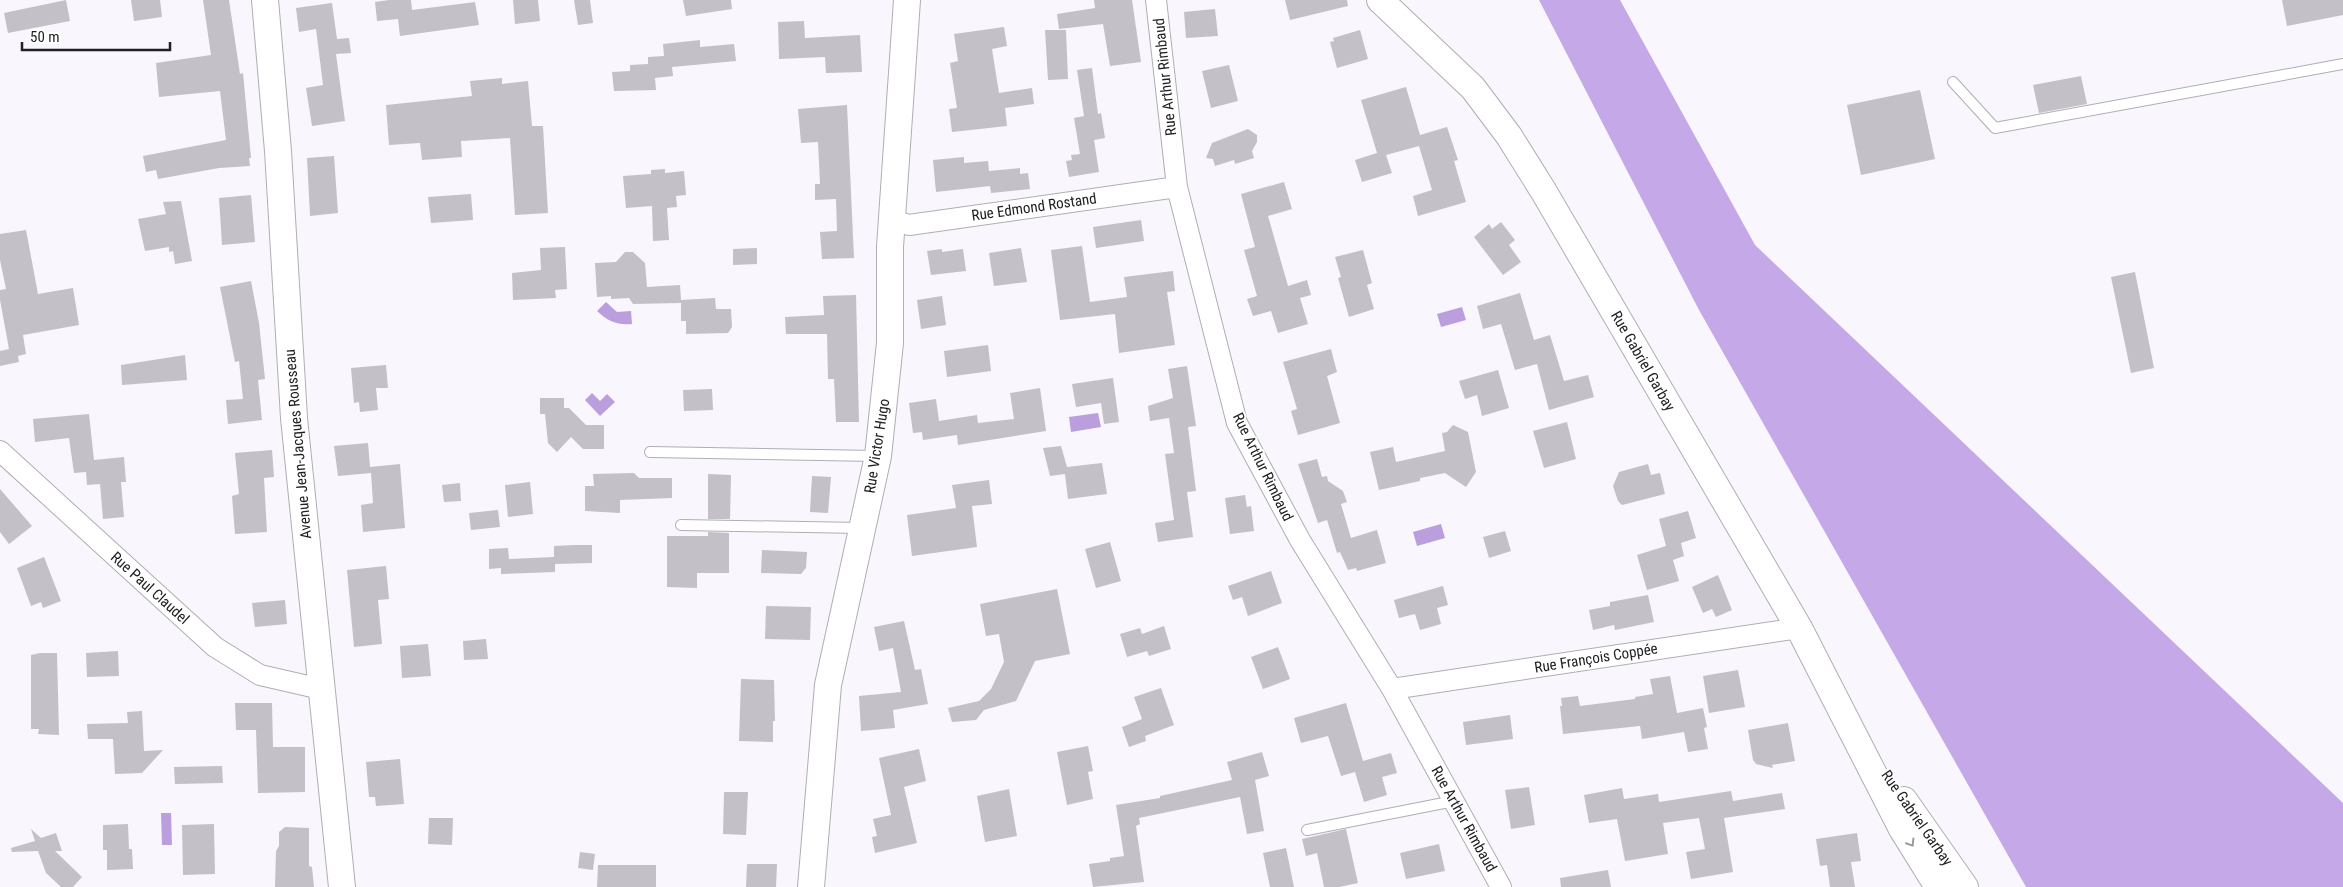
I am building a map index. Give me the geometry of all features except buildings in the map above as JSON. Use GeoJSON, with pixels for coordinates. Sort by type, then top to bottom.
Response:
{"type":"FeatureCollection","features":[{"type":"Feature","properties":{"kind":"street","name":"Avenue Jean-Jacques Rousseau"},"geometry":{"type":"LineString","coordinates":[[265,0],[278,151],[294,418],[342,887]]}},
{"type":"Feature","properties":{"kind":"street","name":"Rue Victor Hugo"},"geometry":{"type":"LineString","coordinates":[[811,887],[828,685],[878,456],[890,343],[892,220],[907,0]]}},
{"type":"Feature","properties":{"kind":"street","name":"Rue Arthur Rimbaud"},"geometry":{"type":"LineString","coordinates":[[1156,0],[1177,187],[1238,423],[1300,540],[1392,689],[1501,887]]}},
{"type":"Feature","properties":{"kind":"street","name":"Rue Gabriel Garbay"},"geometry":{"type":"LineString","coordinates":[[1380,0],[1473,88],[1509,136],[1544,192],[1799,628],[1865,753],[1902,829],[1938,887]]}},
{"type":"Feature","properties":{"kind":"street","name":"Rue Edmond Rostand"},"geometry":{"type":"LineString","coordinates":[[892,220],[912,224],[1177,187]]}},
{"type":"Feature","properties":{"kind":"street","name":"Rue Paul Claudel"},"geometry":{"type":"LineString","coordinates":[[1,453],[215,647],[260,675],[321,689]]}},
{"type":"Feature","properties":{"kind":"street","name":"Rue François Coppée"},"geometry":{"type":"LineString","coordinates":[[1392,689],[1799,628]]}},
{"type":"Feature","properties":{"kind":"street","name":"Rue Gabriel Garbay"},"geometry":{"type":"LineString","coordinates":[[1865,753],[1880,766],[1965,887]]}},
{"type":"Feature","properties":{"kind":"lane"},"geometry":{"type":"LineString","coordinates":[[1953,82],[1995,128],[2343,64]]}},
{"type":"Feature","properties":{"kind":"lane"},"geometry":{"type":"LineString","coordinates":[[650,452],[878,456]]}},
{"type":"Feature","properties":{"kind":"lane"},"geometry":{"type":"LineString","coordinates":[[681,525],[862,528]]}},
{"type":"Feature","properties":{"kind":"lane"},"geometry":{"type":"LineString","coordinates":[[1307,830],[1454,801]]}},
{"type":"Feature","properties":{"kind":"shaded area"},"geometry":{"type":"Polygon","coordinates":[[[1539,0],[1620,0],[1755,245],[2343,803],[2343,887],[2026,887],[1699,310],[1539,0]]]}},
{"type":"Feature","properties":{"kind":"shaded area"},"geometry":{"type":"Polygon","coordinates":[[[606,302],[617,312],[631,311],[632,324],[613,322],[601,315],[597,311],[606,302]]]}},
{"type":"Feature","properties":{"kind":"shaded area"},"geometry":{"type":"Polygon","coordinates":[[[1462,307],[1466,320],[1441,327],[1437,314],[1462,307]]]}},
{"type":"Feature","properties":{"kind":"shaded area"},"geometry":{"type":"Polygon","coordinates":[[[592,393],[600,401],[607,394],[615,402],[600,416],[585,400],[592,393]]]}},
{"type":"Feature","properties":{"kind":"shaded area"},"geometry":{"type":"Polygon","coordinates":[[[1098,413],[1101,427],[1071,432],[1069,417],[1098,413]]]}},
{"type":"Feature","properties":{"kind":"shaded area"},"geometry":{"type":"Polygon","coordinates":[[[1441,524],[1445,538],[1417,546],[1413,532],[1441,524]]]}},
{"type":"Feature","properties":{"kind":"shaded area"},"geometry":{"type":"Polygon","coordinates":[[[161,813],[171,813],[172,845],[162,845],[161,813]]]}}]}
